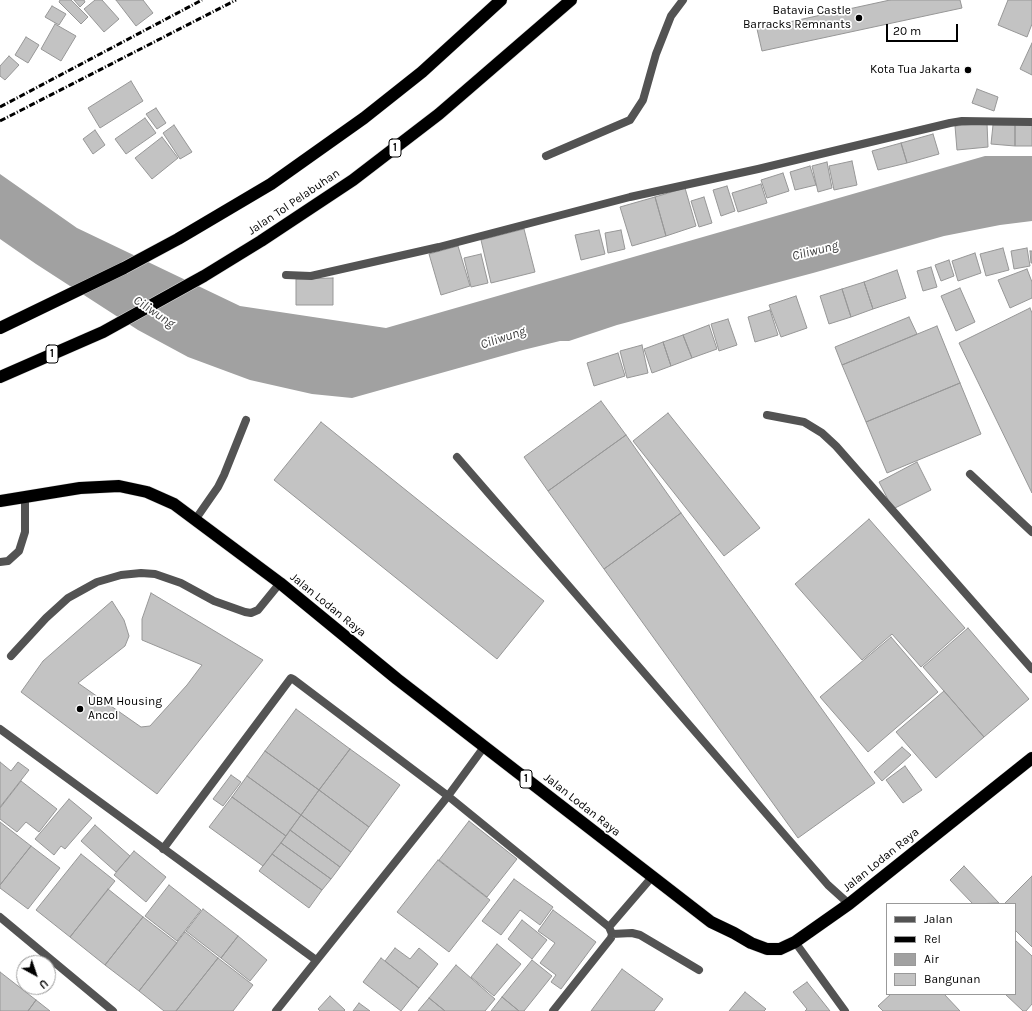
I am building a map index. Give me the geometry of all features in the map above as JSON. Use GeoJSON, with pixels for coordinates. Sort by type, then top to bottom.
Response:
{"type":"FeatureCollection","features":[{"type":"Feature","properties":{"kind":"highway"},"geometry":{"type":"LineString","coordinates":[[0,328],[124,268],[178,239],[271,184],[364,118],[422,72],[501,0]]}},
{"type":"Feature","properties":{"kind":"highway","name":"Jalan Tol Pelabuhan"},"geometry":{"type":"LineString","coordinates":[[0,377],[103,332],[204,276],[261,242],[352,180],[439,114],[571,0]]}},
{"type":"Feature","properties":{"kind":"highway","name":"Jalan Lodan Raya"},"geometry":{"type":"LineString","coordinates":[[0,501],[80,488],[120,486],[147,492],[174,504],[280,583],[397,679],[711,922],[751,943],[767,949],[780,949],[795,942],[848,904],[1032,758]]}},
{"type":"Feature","properties":{"kind":"street"},"geometry":{"type":"LineString","coordinates":[[546,156],[630,120],[643,100],[656,54],[670,16],[683,0]]}},
{"type":"Feature","properties":{"kind":"street"},"geometry":{"type":"LineString","coordinates":[[286,275],[319,275],[439,247],[630,197],[758,169],[950,123],[962,121],[1032,122]]}},
{"type":"Feature","properties":{"kind":"street"},"geometry":{"type":"LineString","coordinates":[[767,415],[804,422],[822,433],[836,446],[1032,669]]}},
{"type":"Feature","properties":{"kind":"street"},"geometry":{"type":"LineString","coordinates":[[196,520],[224,475],[246,420]]}},
{"type":"Feature","properties":{"kind":"street"},"geometry":{"type":"LineString","coordinates":[[457,457],[828,885],[848,904]]}},
{"type":"Feature","properties":{"kind":"street"},"geometry":{"type":"LineString","coordinates":[[970,474],[1032,532]]}},
{"type":"Feature","properties":{"kind":"street"},"geometry":{"type":"LineString","coordinates":[[0,562],[8,561],[19,551],[25,532],[25,497]]}},
{"type":"Feature","properties":{"kind":"street"},"geometry":{"type":"LineString","coordinates":[[11,656],[46,618],[68,598],[97,582],[121,575],[141,573],[155,574],[181,583],[214,601],[251,613],[258,610],[280,583]]}},
{"type":"Feature","properties":{"kind":"street"},"geometry":{"type":"LineString","coordinates":[[163,849],[291,678],[448,796],[611,931],[640,935],[699,970]]}},
{"type":"Feature","properties":{"kind":"street"},"geometry":{"type":"LineString","coordinates":[[0,729],[316,960]]}},
{"type":"Feature","properties":{"kind":"street"},"geometry":{"type":"LineString","coordinates":[[276,1011],[448,796],[484,747]]}},
{"type":"Feature","properties":{"kind":"street"},"geometry":{"type":"LineString","coordinates":[[553,1011],[611,938],[611,931],[652,876]]}},
{"type":"Feature","properties":{"kind":"street"},"geometry":{"type":"LineString","coordinates":[[0,917],[113,1011]]}},
{"type":"Feature","properties":{"kind":"street"},"geometry":{"type":"LineString","coordinates":[[795,942],[845,1011]]}},
{"type":"Feature","properties":{"kind":"water","name":"Ciliwung"},"geometry":{"type":"Polygon","coordinates":[[[985,156],[1032,156],[1032,221],[1000,225],[944,236],[813,273],[617,325],[569,341],[560,341],[523,350],[352,398],[312,394],[250,380],[188,357],[138,330],[0,239],[0,174],[77,228],[240,306],[386,328],[985,156]]]}},
{"type":"Feature","properties":{"kind":"building"},"geometry":{"type":"Polygon","coordinates":[[[60,0],[71,0],[88,17],[81,24],[59,2],[60,0]]]}},
{"type":"Feature","properties":{"kind":"building"},"geometry":{"type":"Polygon","coordinates":[[[74,0],[84,0],[85,2],[80,7],[74,0]]]}},
{"type":"Feature","properties":{"kind":"building"},"geometry":{"type":"Polygon","coordinates":[[[95,0],[102,0],[119,19],[104,32],[84,9],[95,0]]]}},
{"type":"Feature","properties":{"kind":"building"},"geometry":{"type":"Polygon","coordinates":[[[116,0],[143,0],[153,13],[136,26],[116,0]]]}},
{"type":"Feature","properties":{"kind":"building","name":"Batavia Castle Barracks Remnants"},"geometry":{"type":"Polygon","coordinates":[[[890,0],[960,0],[962,8],[762,51],[757,29],[890,0]]]}},
{"type":"Feature","properties":{"kind":"building"},"geometry":{"type":"Polygon","coordinates":[[[1008,0],[1032,0],[1032,24],[1027,37],[998,25],[1008,0]]]}},
{"type":"Feature","properties":{"kind":"building"},"geometry":{"type":"Polygon","coordinates":[[[52,6],[66,14],[59,25],[45,17],[52,6]]]}},
{"type":"Feature","properties":{"kind":"building"},"geometry":{"type":"Polygon","coordinates":[[[55,24],[76,36],[61,61],[41,49],[55,24]]]}},
{"type":"Feature","properties":{"kind":"building"},"geometry":{"type":"Polygon","coordinates":[[[26,37],[39,45],[28,63],[15,55],[26,37]]]}},
{"type":"Feature","properties":{"kind":"building"},"geometry":{"type":"Polygon","coordinates":[[[1032,43],[1032,75],[1020,69],[1032,43]]]}},
{"type":"Feature","properties":{"kind":"building"},"geometry":{"type":"Polygon","coordinates":[[[9,56],[19,65],[5,80],[0,76],[0,66],[9,56]]]}},
{"type":"Feature","properties":{"kind":"building"},"geometry":{"type":"Polygon","coordinates":[[[131,81],[143,101],[100,128],[88,108],[131,81]]]}},
{"type":"Feature","properties":{"kind":"building"},"geometry":{"type":"Polygon","coordinates":[[[977,89],[998,97],[994,111],[972,103],[977,89]]]}},
{"type":"Feature","properties":{"kind":"building"},"geometry":{"type":"Polygon","coordinates":[[[156,108],[166,123],[157,129],[146,114],[156,108]]]}},
{"type":"Feature","properties":{"kind":"building"},"geometry":{"type":"Polygon","coordinates":[[[145,118],[156,133],[126,154],[115,139],[145,118]]]}},
{"type":"Feature","properties":{"kind":"building"},"geometry":{"type":"Polygon","coordinates":[[[987,123],[988,147],[957,150],[955,126],[987,123]]]}},
{"type":"Feature","properties":{"kind":"building"},"geometry":{"type":"Polygon","coordinates":[[[174,125],[192,152],[180,159],[163,133],[174,125]]]}},
{"type":"Feature","properties":{"kind":"building"},"geometry":{"type":"Polygon","coordinates":[[[993,125],[1015,125],[1015,146],[991,144],[993,125]]]}},
{"type":"Feature","properties":{"kind":"building"},"geometry":{"type":"Polygon","coordinates":[[[1015,125],[1032,125],[1032,146],[1015,146],[1015,125]]]}},
{"type":"Feature","properties":{"kind":"building"},"geometry":{"type":"Polygon","coordinates":[[[95,130],[105,145],[93,154],[83,139],[95,130]]]}},
{"type":"Feature","properties":{"kind":"building"},"geometry":{"type":"Polygon","coordinates":[[[933,134],[939,154],[907,163],[901,143],[933,134]]]}},
{"type":"Feature","properties":{"kind":"building"},"geometry":{"type":"Polygon","coordinates":[[[162,137],[178,158],[152,179],[135,158],[162,137]]]}},
{"type":"Feature","properties":{"kind":"building"},"geometry":{"type":"Polygon","coordinates":[[[901,143],[907,163],[878,170],[872,151],[901,143]]]}},
{"type":"Feature","properties":{"kind":"building"},"geometry":{"type":"Polygon","coordinates":[[[852,161],[857,185],[834,190],[829,166],[852,161]]]}},
{"type":"Feature","properties":{"kind":"building"},"geometry":{"type":"Polygon","coordinates":[[[827,162],[832,188],[818,192],[812,166],[827,162]]]}},
{"type":"Feature","properties":{"kind":"building"},"geometry":{"type":"Polygon","coordinates":[[[810,166],[816,185],[795,190],[790,172],[810,166]]]}},
{"type":"Feature","properties":{"kind":"building"},"geometry":{"type":"Polygon","coordinates":[[[783,173],[789,191],[767,198],[761,180],[783,173]]]}},
{"type":"Feature","properties":{"kind":"building"},"geometry":{"type":"Polygon","coordinates":[[[761,184],[767,203],[738,212],[732,193],[761,184]]]}},
{"type":"Feature","properties":{"kind":"building"},"geometry":{"type":"Polygon","coordinates":[[[727,186],[735,211],[721,216],[713,190],[727,186]]]}},
{"type":"Feature","properties":{"kind":"building"},"geometry":{"type":"Polygon","coordinates":[[[685,188],[696,226],[666,236],[655,197],[685,188]]]}},
{"type":"Feature","properties":{"kind":"building"},"geometry":{"type":"Polygon","coordinates":[[[655,197],[666,236],[632,246],[620,207],[655,197]]]}},
{"type":"Feature","properties":{"kind":"building"},"geometry":{"type":"Polygon","coordinates":[[[704,197],[712,223],[699,227],[691,201],[704,197]]]}},
{"type":"Feature","properties":{"kind":"building"},"geometry":{"type":"Polygon","coordinates":[[[524,229],[535,272],[491,283],[481,240],[524,229]]]}},
{"type":"Feature","properties":{"kind":"building"},"geometry":{"type":"Polygon","coordinates":[[[599,230],[605,254],[581,260],[575,235],[599,230]]]}},
{"type":"Feature","properties":{"kind":"building"},"geometry":{"type":"Polygon","coordinates":[[[621,230],[625,249],[608,253],[605,233],[621,230]]]}},
{"type":"Feature","properties":{"kind":"building"},"geometry":{"type":"Polygon","coordinates":[[[458,246],[470,286],[441,295],[429,254],[458,246]]]}},
{"type":"Feature","properties":{"kind":"building"},"geometry":{"type":"Polygon","coordinates":[[[1003,248],[1009,270],[986,276],[980,254],[1003,248]]]}},
{"type":"Feature","properties":{"kind":"building"},"geometry":{"type":"Polygon","coordinates":[[[1027,248],[1030,266],[1014,269],[1011,251],[1027,248]]]}},
{"type":"Feature","properties":{"kind":"building"},"geometry":{"type":"Polygon","coordinates":[[[1030,251],[1032,251],[1032,263],[1031,263],[1030,251]]]}},
{"type":"Feature","properties":{"kind":"building"},"geometry":{"type":"Polygon","coordinates":[[[975,253],[981,273],[958,281],[952,261],[975,253]]]}},
{"type":"Feature","properties":{"kind":"building"},"geometry":{"type":"Polygon","coordinates":[[[481,254],[488,283],[471,287],[464,258],[481,254]]]}},
{"type":"Feature","properties":{"kind":"building"},"geometry":{"type":"Polygon","coordinates":[[[949,260],[954,276],[941,281],[935,265],[949,260]]]}},
{"type":"Feature","properties":{"kind":"building"},"geometry":{"type":"Polygon","coordinates":[[[931,267],[937,287],[923,291],[917,271],[931,267]]]}},
{"type":"Feature","properties":{"kind":"building"},"geometry":{"type":"Polygon","coordinates":[[[1027,269],[1032,282],[1032,298],[1010,308],[998,280],[1027,269]]]}},
{"type":"Feature","properties":{"kind":"building"},"geometry":{"type":"Polygon","coordinates":[[[897,270],[906,298],[873,309],[864,282],[897,270]]]}},
{"type":"Feature","properties":{"kind":"building"},"geometry":{"type":"Polygon","coordinates":[[[333,278],[333,305],[296,305],[296,279],[333,278]]]}},
{"type":"Feature","properties":{"kind":"building"},"geometry":{"type":"Polygon","coordinates":[[[864,282],[873,309],[851,317],[842,289],[864,282]]]}},
{"type":"Feature","properties":{"kind":"building"},"geometry":{"type":"Polygon","coordinates":[[[960,288],[975,322],[956,331],[941,296],[960,288]]]}},
{"type":"Feature","properties":{"kind":"building"},"geometry":{"type":"Polygon","coordinates":[[[842,289],[851,317],[829,324],[820,296],[842,289]]]}},
{"type":"Feature","properties":{"kind":"building"},"geometry":{"type":"Polygon","coordinates":[[[796,296],[807,328],[781,337],[769,305],[796,296]]]}},
{"type":"Feature","properties":{"kind":"building"},"geometry":{"type":"Polygon","coordinates":[[[1030,308],[1032,313],[1032,493],[959,343],[1030,308]]]}},
{"type":"Feature","properties":{"kind":"building"},"geometry":{"type":"Polygon","coordinates":[[[770,310],[778,335],[755,342],[748,317],[770,310]]]}},
{"type":"Feature","properties":{"kind":"building"},"geometry":{"type":"Polygon","coordinates":[[[909,317],[917,334],[842,365],[835,347],[909,317]]]}},
{"type":"Feature","properties":{"kind":"building"},"geometry":{"type":"Polygon","coordinates":[[[728,319],[737,345],[719,351],[711,324],[728,319]]]}},
{"type":"Feature","properties":{"kind":"building"},"geometry":{"type":"Polygon","coordinates":[[[709,325],[717,349],[692,358],[683,335],[709,325]]]}},
{"type":"Feature","properties":{"kind":"building"},"geometry":{"type":"Polygon","coordinates":[[[937,326],[960,383],[866,422],[842,365],[937,326]]]}},
{"type":"Feature","properties":{"kind":"building"},"geometry":{"type":"Polygon","coordinates":[[[683,335],[692,358],[671,366],[663,342],[683,335]]]}},
{"type":"Feature","properties":{"kind":"building"},"geometry":{"type":"Polygon","coordinates":[[[663,342],[671,366],[652,373],[644,349],[663,342]]]}},
{"type":"Feature","properties":{"kind":"building"},"geometry":{"type":"Polygon","coordinates":[[[642,345],[648,373],[627,378],[620,351],[642,345]]]}},
{"type":"Feature","properties":{"kind":"building"},"geometry":{"type":"Polygon","coordinates":[[[618,353],[625,376],[594,386],[587,363],[618,353]]]}},
{"type":"Feature","properties":{"kind":"building"},"geometry":{"type":"Polygon","coordinates":[[[960,383],[981,434],[887,473],[866,422],[960,383]]]}},
{"type":"Feature","properties":{"kind":"building"},"geometry":{"type":"Polygon","coordinates":[[[601,401],[626,435],[548,491],[524,457],[601,401]]]}},
{"type":"Feature","properties":{"kind":"building"},"geometry":{"type":"Polygon","coordinates":[[[668,413],[760,528],[724,556],[633,441],[668,413]]]}},
{"type":"Feature","properties":{"kind":"building"},"geometry":{"type":"Polygon","coordinates":[[[321,422],[544,601],[497,659],[274,480],[321,422]]]}},
{"type":"Feature","properties":{"kind":"building"},"geometry":{"type":"Polygon","coordinates":[[[626,435],[681,513],[604,569],[548,491],[626,435]]]}},
{"type":"Feature","properties":{"kind":"building"},"geometry":{"type":"Polygon","coordinates":[[[917,462],[931,490],[893,509],[879,482],[917,462]]]}},
{"type":"Feature","properties":{"kind":"building"},"geometry":{"type":"Polygon","coordinates":[[[681,513],[875,783],[798,838],[604,569],[681,513]]]}},
{"type":"Feature","properties":{"kind":"building"},"geometry":{"type":"Polygon","coordinates":[[[869,519],[965,628],[921,667],[892,634],[862,660],[795,584],[869,519]]]}},
{"type":"Feature","properties":{"kind":"building","name":"UBM Housing Ancol"},"geometry":{"type":"Polygon","coordinates":[[[151,593],[263,660],[157,794],[21,692],[43,661],[112,601],[124,620],[129,636],[125,646],[78,683],[141,727],[150,726],[187,685],[202,665],[142,640],[142,619],[151,593]]]}},
{"type":"Feature","properties":{"kind":"building"},"geometry":{"type":"Polygon","coordinates":[[[968,628],[1029,699],[984,737],[923,667],[968,628]]]}},
{"type":"Feature","properties":{"kind":"building"},"geometry":{"type":"Polygon","coordinates":[[[891,637],[938,692],[868,752],[820,697],[891,637]]]}},
{"type":"Feature","properties":{"kind":"building"},"geometry":{"type":"Polygon","coordinates":[[[944,691],[984,737],[936,778],[896,732],[944,691]]]}},
{"type":"Feature","properties":{"kind":"building"},"geometry":{"type":"Polygon","coordinates":[[[296,709],[350,749],[319,790],[265,751],[296,709]]]}},
{"type":"Feature","properties":{"kind":"building"},"geometry":{"type":"Polygon","coordinates":[[[902,747],[911,755],[882,781],[874,772],[902,747]]]}},
{"type":"Feature","properties":{"kind":"building"},"geometry":{"type":"Polygon","coordinates":[[[350,749],[400,785],[369,827],[319,790],[350,749]]]}},
{"type":"Feature","properties":{"kind":"building"},"geometry":{"type":"Polygon","coordinates":[[[265,751],[319,790],[301,815],[247,776],[265,751]]]}},
{"type":"Feature","properties":{"kind":"building"},"geometry":{"type":"Polygon","coordinates":[[[0,762],[11,771],[18,762],[29,770],[0,807],[0,762]]]}},
{"type":"Feature","properties":{"kind":"building"},"geometry":{"type":"Polygon","coordinates":[[[905,766],[922,790],[903,803],[886,780],[905,766]]]}},
{"type":"Feature","properties":{"kind":"building"},"geometry":{"type":"Polygon","coordinates":[[[231,775],[241,782],[223,806],[213,799],[231,775]]]}},
{"type":"Feature","properties":{"kind":"building"},"geometry":{"type":"Polygon","coordinates":[[[247,776],[301,815],[286,836],[232,797],[247,776]]]}},
{"type":"Feature","properties":{"kind":"building"},"geometry":{"type":"Polygon","coordinates":[[[21,781],[57,809],[39,832],[26,822],[17,832],[0,819],[0,808],[21,781]]]}},
{"type":"Feature","properties":{"kind":"building"},"geometry":{"type":"Polygon","coordinates":[[[319,790],[369,827],[351,852],[301,815],[319,790]]]}},
{"type":"Feature","properties":{"kind":"building"},"geometry":{"type":"Polygon","coordinates":[[[232,797],[286,836],[263,866],[209,827],[232,797]]]}},
{"type":"Feature","properties":{"kind":"building"},"geometry":{"type":"Polygon","coordinates":[[[69,799],[92,818],[65,849],[61,846],[54,855],[35,839],[69,799]]]}},
{"type":"Feature","properties":{"kind":"building"},"geometry":{"type":"Polygon","coordinates":[[[301,815],[351,852],[340,867],[290,830],[301,815]]]}},
{"type":"Feature","properties":{"kind":"building"},"geometry":{"type":"Polygon","coordinates":[[[469,821],[517,859],[487,897],[439,860],[469,821]]]}},
{"type":"Feature","properties":{"kind":"building"},"geometry":{"type":"Polygon","coordinates":[[[0,822],[31,846],[0,885],[0,822]]]}},
{"type":"Feature","properties":{"kind":"building"},"geometry":{"type":"Polygon","coordinates":[[[95,825],[130,856],[116,872],[81,841],[95,825]]]}},
{"type":"Feature","properties":{"kind":"building"},"geometry":{"type":"Polygon","coordinates":[[[290,830],[340,867],[331,879],[281,843],[290,830]]]}},
{"type":"Feature","properties":{"kind":"building"},"geometry":{"type":"Polygon","coordinates":[[[281,843],[331,879],[322,890],[272,854],[281,843]]]}},
{"type":"Feature","properties":{"kind":"building"},"geometry":{"type":"Polygon","coordinates":[[[31,846],[60,868],[28,909],[0,888],[0,885],[31,846]]]}},
{"type":"Feature","properties":{"kind":"building"},"geometry":{"type":"Polygon","coordinates":[[[134,851],[166,877],[146,902],[114,875],[134,851]]]}},
{"type":"Feature","properties":{"kind":"building"},"geometry":{"type":"Polygon","coordinates":[[[81,854],[115,881],[70,937],[36,910],[81,854]]]}},
{"type":"Feature","properties":{"kind":"building"},"geometry":{"type":"Polygon","coordinates":[[[272,854],[322,890],[309,908],[259,871],[272,854]]]}},
{"type":"Feature","properties":{"kind":"building"},"geometry":{"type":"Polygon","coordinates":[[[438,860],[490,900],[449,952],[397,912],[438,860]]]}},
{"type":"Feature","properties":{"kind":"building"},"geometry":{"type":"Polygon","coordinates":[[[964,866],[999,903],[972,903],[950,880],[964,866]]]}},
{"type":"Feature","properties":{"kind":"building"},"geometry":{"type":"Polygon","coordinates":[[[1032,876],[1032,947],[1016,931],[1016,903],[1005,903],[1032,876]]]}},
{"type":"Feature","properties":{"kind":"building"},"geometry":{"type":"Polygon","coordinates":[[[514,879],[553,907],[540,925],[520,910],[501,935],[482,921],[514,879]]]}},
{"type":"Feature","properties":{"kind":"building"},"geometry":{"type":"Polygon","coordinates":[[[169,885],[201,910],[177,941],[145,916],[169,885]]]}},
{"type":"Feature","properties":{"kind":"building"},"geometry":{"type":"Polygon","coordinates":[[[108,889],[143,917],[105,965],[70,937],[108,889]]]}},
{"type":"Feature","properties":{"kind":"building"},"geometry":{"type":"Polygon","coordinates":[[[203,909],[238,936],[221,958],[186,931],[203,909]]]}},
{"type":"Feature","properties":{"kind":"building"},"geometry":{"type":"Polygon","coordinates":[[[553,910],[596,942],[561,989],[551,982],[556,975],[540,963],[555,943],[538,931],[553,910]]]}},
{"type":"Feature","properties":{"kind":"building"},"geometry":{"type":"Polygon","coordinates":[[[143,917],[177,943],[139,991],[105,965],[143,917]]]}},
{"type":"Feature","properties":{"kind":"building"},"geometry":{"type":"Polygon","coordinates":[[[522,920],[547,940],[532,959],[508,939],[522,920]]]}},
{"type":"Feature","properties":{"kind":"building"},"geometry":{"type":"Polygon","coordinates":[[[185,932],[218,958],[176,1011],[164,1011],[139,991],[185,932]]]}},
{"type":"Feature","properties":{"kind":"building"},"geometry":{"type":"Polygon","coordinates":[[[238,936],[267,960],[250,981],[221,958],[238,936]]]}},
{"type":"Feature","properties":{"kind":"building"},"geometry":{"type":"Polygon","coordinates":[[[1016,941],[1032,956],[1032,1004],[1026,1011],[1023,1011],[1006,995],[1016,995],[1016,941]]]}},
{"type":"Feature","properties":{"kind":"building"},"geometry":{"type":"Polygon","coordinates":[[[497,944],[521,964],[494,996],[471,977],[497,944]]]}},
{"type":"Feature","properties":{"kind":"building"},"geometry":{"type":"Polygon","coordinates":[[[395,948],[410,959],[419,948],[438,964],[419,988],[385,961],[395,948]]]}},
{"type":"Feature","properties":{"kind":"building"},"geometry":{"type":"Polygon","coordinates":[[[218,958],[253,985],[233,1011],[176,1011],[218,958]]]}},
{"type":"Feature","properties":{"kind":"building"},"geometry":{"type":"Polygon","coordinates":[[[381,958],[419,988],[401,1011],[363,982],[381,958]]]}},
{"type":"Feature","properties":{"kind":"building"},"geometry":{"type":"Polygon","coordinates":[[[532,960],[552,976],[524,1011],[519,1011],[502,997],[532,960]]]}},
{"type":"Feature","properties":{"kind":"building"},"geometry":{"type":"Polygon","coordinates":[[[456,965],[495,999],[485,1011],[445,1011],[429,998],[456,965]]]}},
{"type":"Feature","properties":{"kind":"building"},"geometry":{"type":"Polygon","coordinates":[[[622,969],[663,999],[654,1011],[591,1011],[622,969]]]}},
{"type":"Feature","properties":{"kind":"building"},"geometry":{"type":"Polygon","coordinates":[[[0,972],[16,984],[16,995],[30,995],[36,1000],[28,1011],[0,1011],[0,972]]]}},
{"type":"Feature","properties":{"kind":"building"},"geometry":{"type":"Polygon","coordinates":[[[807,982],[830,1011],[805,1011],[807,1009],[793,992],[807,982]]]}},
{"type":"Feature","properties":{"kind":"building"},"geometry":{"type":"Polygon","coordinates":[[[745,992],[766,1009],[764,1011],[729,1011],[745,992]]]}},
{"type":"Feature","properties":{"kind":"building"},"geometry":{"type":"Polygon","coordinates":[[[890,995],[945,995],[960,1011],[883,1011],[878,1006],[890,995]]]}},
{"type":"Feature","properties":{"kind":"building"},"geometry":{"type":"Polygon","coordinates":[[[330,996],[345,1010],[344,1011],[320,1011],[318,1009],[330,996]]]}},
{"type":"Feature","properties":{"kind":"building"},"geometry":{"type":"Polygon","coordinates":[[[502,997],[519,1011],[491,1011],[502,997]]]}},
{"type":"Feature","properties":{"kind":"building"},"geometry":{"type":"Polygon","coordinates":[[[429,998],[445,1011],[418,1011],[429,998]]]}},
{"type":"Feature","properties":{"kind":"building"},"geometry":{"type":"Polygon","coordinates":[[[36,1000],[50,1011],[28,1011],[36,1000]]]}},
{"type":"Feature","properties":{"kind":"building"},"geometry":{"type":"Polygon","coordinates":[[[359,1003],[370,1011],[353,1011],[359,1003]]]}},
{"type":"Feature","properties":{"kind":"railway"},"geometry":{"type":"LineString","coordinates":[[0,107],[202,0]]}},
{"type":"Feature","properties":{"kind":"railway"},"geometry":{"type":"LineString","coordinates":[[0,121],[236,0]]}},
{"type":"Feature","properties":{"kind":"place","name":"Batavia Castle Barracks Remnants"},"geometry":{"type":"Point","coordinates":[859,18]}},
{"type":"Feature","properties":{"kind":"place","name":"Kota Tua Jakarta"},"geometry":{"type":"Point","coordinates":[968,70]}},
{"type":"Feature","properties":{"kind":"place","name":"UBM Housing Ancol"},"geometry":{"type":"Point","coordinates":[80,709]}}]}
